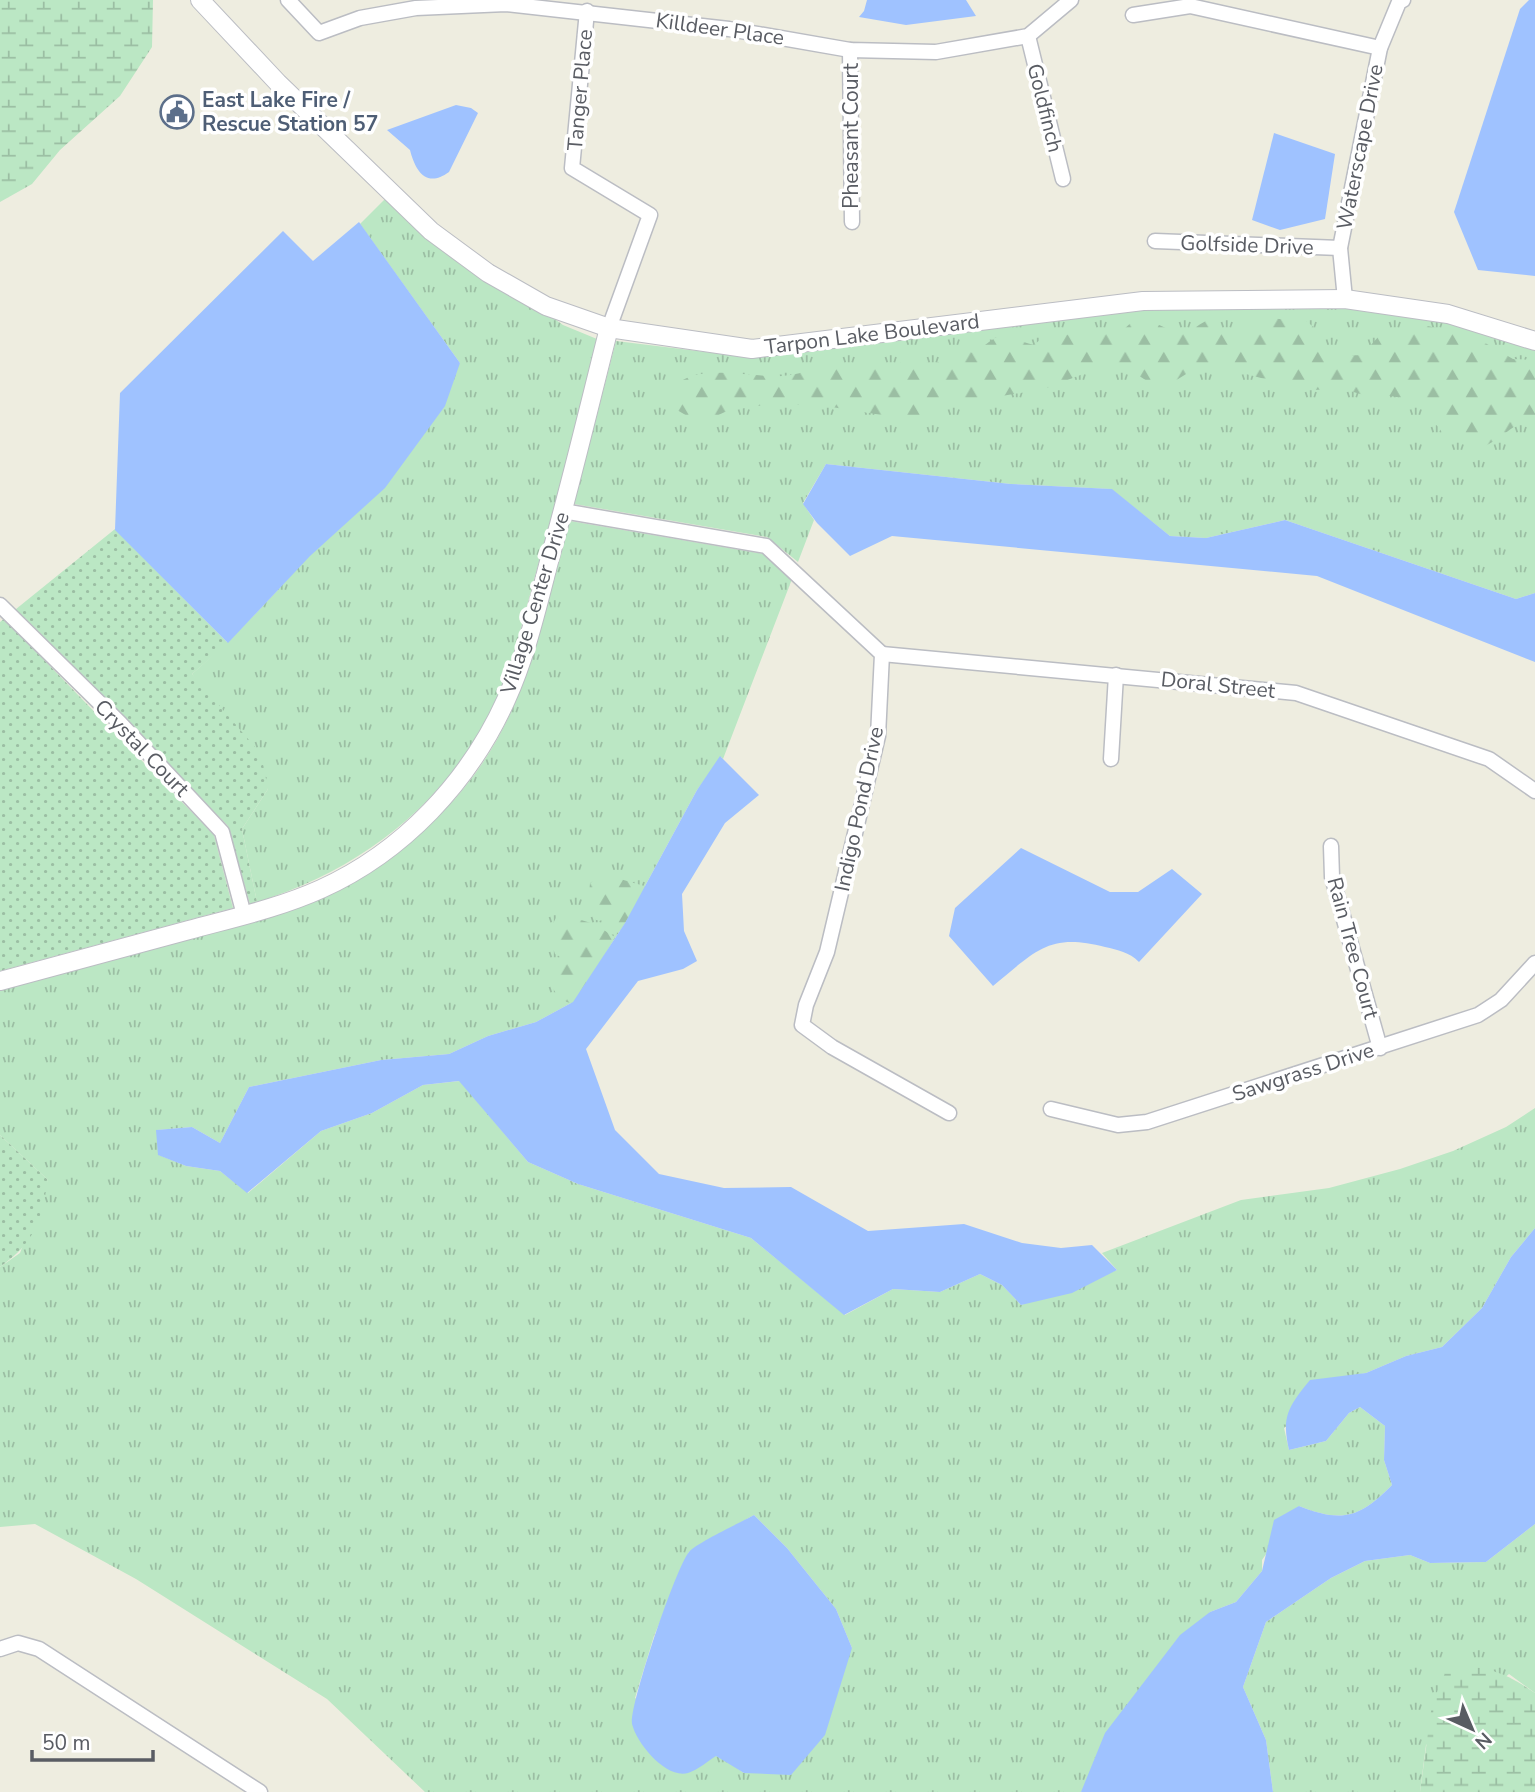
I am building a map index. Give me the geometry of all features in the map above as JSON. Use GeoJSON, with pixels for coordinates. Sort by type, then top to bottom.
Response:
{"type":"FeatureCollection","features":[{"type":"Feature","properties":{"kind":"street","name":"Tarpon Lake Boulevard"},"geometry":{"type":"LineString","coordinates":[[200,0],[278,83],[431,231],[488,273],[546,306],[609,328],[752,349],[1143,301],[1345,299],[1448,314],[1535,341]]}},
{"type":"Feature","properties":{"kind":"street","name":"Killdeer Place"},"geometry":{"type":"LineString","coordinates":[[288,0],[319,33],[360,18],[436,5],[506,4],[729,29],[850,50],[936,52],[1028,36]]}},
{"type":"Feature","properties":{"kind":"street"},"geometry":{"type":"LineString","coordinates":[[1028,36],[1071,0]]}},
{"type":"Feature","properties":{"kind":"street","name":"Waterscape Drive"},"geometry":{"type":"LineString","coordinates":[[1345,299],[1340,248],[1380,48],[1403,0]]}},
{"type":"Feature","properties":{"kind":"street"},"geometry":{"type":"LineString","coordinates":[[1133,15],[1190,6],[1380,48]]}},
{"type":"Feature","properties":{"kind":"street","name":"Tanger Place"},"geometry":{"type":"LineString","coordinates":[[587,11],[572,168],[650,215],[609,328]]}},
{"type":"Feature","properties":{"kind":"street","name":"Goldfinch"},"geometry":{"type":"LineString","coordinates":[[1028,36],[1063,179]]}},
{"type":"Feature","properties":{"kind":"street","name":"Pheasant Court"},"geometry":{"type":"LineString","coordinates":[[850,50],[852,222]]}},
{"type":"Feature","properties":{"kind":"street","name":"Golfside Drive"},"geometry":{"type":"LineString","coordinates":[[1155,242],[1340,248]]}},
{"type":"Feature","properties":{"kind":"street","name":"Village Center Drive"},"geometry":{"type":"LineString","coordinates":[[0,981],[244,915],[322,889],[375,859],[419,823],[459,779],[478,753],[507,699],[523,653],[563,511],[609,328]]}},
{"type":"Feature","properties":{"kind":"street"},"geometry":{"type":"LineString","coordinates":[[563,511],[766,546],[881,654]]}},
{"type":"Feature","properties":{"kind":"street","name":"Crystal Court"},"geometry":{"type":"LineString","coordinates":[[0,605],[120,723],[222,832],[244,915]]}},
{"type":"Feature","properties":{"kind":"street","name":"Doral Street"},"geometry":{"type":"LineString","coordinates":[[881,654],[1296,693],[1489,759],[1535,791]]}},
{"type":"Feature","properties":{"kind":"street","name":"Indigo Pond Drive"},"geometry":{"type":"LineString","coordinates":[[881,654],[878,736],[827,952],[806,1005],[802,1025],[832,1047],[949,1113]]}},
{"type":"Feature","properties":{"kind":"street"},"geometry":{"type":"LineString","coordinates":[[1111,759],[1116,675]]}},
{"type":"Feature","properties":{"kind":"street","name":"Rain Tree Court"},"geometry":{"type":"LineString","coordinates":[[1331,846],[1332,877],[1380,1048]]}},
{"type":"Feature","properties":{"kind":"street","name":"Sawgrass Drive"},"geometry":{"type":"LineString","coordinates":[[1051,1110],[1118,1125],[1147,1122],[1478,1015],[1501,1000],[1535,963]]}},
{"type":"Feature","properties":{"kind":"street"},"geometry":{"type":"LineString","coordinates":[[0,1649],[18,1643],[39,1649],[260,1792]]}},
{"type":"Feature","properties":{"kind":"green space"},"geometry":{"type":"Polygon","coordinates":[[[0,0],[153,0],[152,47],[120,96],[60,150],[32,184],[0,202],[0,0]]]}},
{"type":"Feature","properties":{"kind":"green space"},"geometry":{"type":"Polygon","coordinates":[[[386,198],[563,325],[597,339],[515,649],[498,695],[479,732],[456,767],[401,825],[333,870],[296,888],[257,902],[242,829],[268,789],[192,674],[266,603],[300,565],[460,363],[360,224],[386,198]]]}},
{"type":"Feature","properties":{"kind":"green space"},"geometry":{"type":"Polygon","coordinates":[[[1351,308],[1447,323],[1535,350],[1535,593],[1516,599],[1285,520],[1206,538],[1170,536],[1111,489],[1011,484],[826,464],[803,503],[814,520],[798,562],[767,537],[574,504],[616,341],[755,358],[1144,310],[1351,308]]]}},
{"type":"Feature","properties":{"kind":"green space"},"geometry":{"type":"Polygon","coordinates":[[[1268,316],[1307,322],[1331,350],[1348,355],[1362,355],[1379,336],[1394,337],[1423,325],[1473,336],[1513,359],[1535,360],[1535,415],[1481,447],[1444,435],[1419,401],[1385,395],[1371,397],[1343,389],[1310,390],[1288,381],[1261,378],[1204,363],[1170,384],[1155,386],[1133,372],[1104,366],[1044,389],[990,398],[957,398],[946,402],[933,415],[913,420],[819,405],[764,405],[727,411],[714,417],[689,417],[677,410],[670,398],[676,385],[702,374],[782,376],[845,364],[888,365],[891,371],[902,361],[910,366],[937,362],[961,352],[975,353],[1003,336],[1034,345],[1050,331],[1075,336],[1099,328],[1121,332],[1137,317],[1181,332],[1208,320],[1241,339],[1261,319],[1268,316]]]}},
{"type":"Feature","properties":{"kind":"green space"},"geometry":{"type":"Polygon","coordinates":[[[570,521],[764,554],[792,579],[723,759],[721,757],[697,790],[625,923],[573,1002],[536,1022],[488,1036],[449,1054],[381,1060],[249,1087],[220,1143],[192,1127],[157,1130],[159,1155],[186,1166],[220,1171],[248,1193],[321,1131],[372,1113],[423,1085],[460,1081],[528,1162],[578,1184],[751,1238],[845,1315],[893,1289],[940,1292],[980,1274],[1002,1285],[1021,1305],[1117,1270],[1102,1253],[1241,1200],[1329,1188],[1400,1169],[1453,1151],[1506,1127],[1535,1108],[1535,1228],[1511,1257],[1482,1308],[1442,1347],[1406,1356],[1366,1373],[1346,1377],[1284,1428],[1289,1450],[1326,1441],[1349,1413],[1360,1407],[1385,1426],[1384,1460],[1392,1485],[1370,1505],[1350,1514],[1327,1515],[1299,1506],[1262,1560],[1262,1571],[1236,1602],[1210,1612],[1081,1792],[425,1792],[327,1699],[136,1579],[35,1524],[0,1527],[0,1267],[20,1253],[48,1180],[0,1135],[0,990],[289,911],[361,876],[425,830],[453,802],[499,737],[532,656],[570,521]],[[754,1515],[689,1552],[654,1636],[635,1698],[744,1773],[852,1648],[836,1609],[787,1548],[754,1515]]]}},
{"type":"Feature","properties":{"kind":"green space"},"geometry":{"type":"Polygon","coordinates":[[[115,529],[228,643],[192,674],[261,754],[268,789],[242,829],[257,902],[250,904],[228,826],[25,618],[15,630],[214,835],[233,908],[0,971],[0,622],[115,529]]]}},
{"type":"Feature","properties":{"kind":"green space"},"geometry":{"type":"Polygon","coordinates":[[[613,877],[648,887],[620,931],[605,921],[596,920],[588,906],[590,883],[597,879],[609,881],[613,877]]]}},
{"type":"Feature","properties":{"kind":"green space"},"geometry":{"type":"Polygon","coordinates":[[[562,914],[594,924],[615,937],[576,1005],[559,996],[549,979],[556,976],[559,963],[568,961],[555,954],[548,933],[557,916],[562,914]]]}},
{"type":"Feature","properties":{"kind":"green space"},"geometry":{"type":"Polygon","coordinates":[[[0,1135],[48,1180],[39,1219],[29,1239],[0,1267],[0,1135]]]}},
{"type":"Feature","properties":{"kind":"green space"},"geometry":{"type":"Polygon","coordinates":[[[1535,1524],[1535,1693],[1509,1674],[1426,1745],[1420,1792],[1273,1792],[1266,1740],[1243,1687],[1266,1622],[1331,1578],[1365,1561],[1410,1555],[1430,1563],[1486,1562],[1535,1524]]]}},
{"type":"Feature","properties":{"kind":"green space"},"geometry":{"type":"Polygon","coordinates":[[[1448,1666],[1494,1671],[1535,1693],[1535,1792],[1420,1792],[1432,1704],[1448,1666]]]}},
{"type":"Feature","properties":{"kind":"water"},"geometry":{"type":"Polygon","coordinates":[[[867,0],[966,0],[976,16],[906,25],[859,17],[867,0]]]}},
{"type":"Feature","properties":{"kind":"water"},"geometry":{"type":"Polygon","coordinates":[[[1529,0],[1535,0],[1535,276],[1478,270],[1454,212],[1520,9],[1529,0]]]}},
{"type":"Feature","properties":{"kind":"water"},"geometry":{"type":"Polygon","coordinates":[[[456,105],[471,108],[478,113],[449,172],[434,179],[428,178],[418,170],[410,150],[387,130],[456,105]]]}},
{"type":"Feature","properties":{"kind":"water"},"geometry":{"type":"Polygon","coordinates":[[[1274,133],[1335,154],[1325,219],[1280,230],[1252,220],[1274,133]]]}},
{"type":"Feature","properties":{"kind":"water"},"geometry":{"type":"Polygon","coordinates":[[[359,222],[460,363],[445,406],[385,488],[310,556],[228,643],[115,530],[120,393],[283,231],[313,261],[359,222]]]}},
{"type":"Feature","properties":{"kind":"water"},"geometry":{"type":"Polygon","coordinates":[[[826,464],[1011,484],[1112,489],[1170,536],[1206,538],[1285,520],[1516,599],[1535,593],[1535,662],[1317,576],[892,536],[850,556],[817,523],[803,504],[826,464]]]}},
{"type":"Feature","properties":{"kind":"water"},"geometry":{"type":"Polygon","coordinates":[[[720,756],[759,795],[725,823],[682,894],[684,931],[697,961],[683,969],[638,981],[586,1049],[615,1130],[659,1174],[724,1188],[791,1187],[868,1231],[964,1224],[1022,1243],[1061,1248],[1092,1245],[1117,1270],[1072,1293],[1021,1305],[1002,1285],[980,1274],[940,1292],[893,1289],[844,1315],[751,1238],[578,1184],[528,1162],[459,1081],[423,1085],[372,1113],[321,1131],[247,1193],[220,1171],[186,1166],[158,1155],[156,1130],[192,1127],[220,1143],[249,1087],[381,1060],[449,1054],[488,1036],[536,1022],[573,1002],[625,923],[697,790],[720,756]]]}},
{"type":"Feature","properties":{"kind":"water"},"geometry":{"type":"Polygon","coordinates":[[[1021,848],[1110,892],[1138,892],[1172,869],[1202,894],[1139,962],[1119,950],[1086,943],[1056,944],[1043,948],[1020,963],[993,986],[949,936],[955,908],[1021,848]]]}},
{"type":"Feature","properties":{"kind":"water"},"geometry":{"type":"Polygon","coordinates":[[[1535,1228],[1535,1524],[1486,1562],[1430,1563],[1410,1555],[1365,1561],[1331,1578],[1266,1622],[1243,1687],[1266,1740],[1273,1792],[1081,1792],[1105,1733],[1180,1635],[1210,1612],[1236,1602],[1262,1571],[1274,1520],[1299,1506],[1327,1515],[1350,1514],[1370,1505],[1392,1485],[1384,1460],[1385,1426],[1360,1407],[1349,1413],[1326,1441],[1289,1450],[1286,1428],[1289,1412],[1310,1380],[1366,1373],[1406,1356],[1442,1347],[1482,1308],[1511,1257],[1535,1228]]]}},
{"type":"Feature","properties":{"kind":"water"},"geometry":{"type":"Polygon","coordinates":[[[754,1515],[787,1548],[836,1609],[852,1648],[825,1735],[791,1775],[744,1773],[716,1756],[692,1772],[671,1771],[646,1750],[632,1724],[645,1666],[664,1608],[689,1552],[754,1515]]]}},
{"type":"Feature","properties":{"kind":"place","name":"East Lake Fire / Rescue Station 57"},"geometry":{"type":"Point","coordinates":[177,112]}}]}
